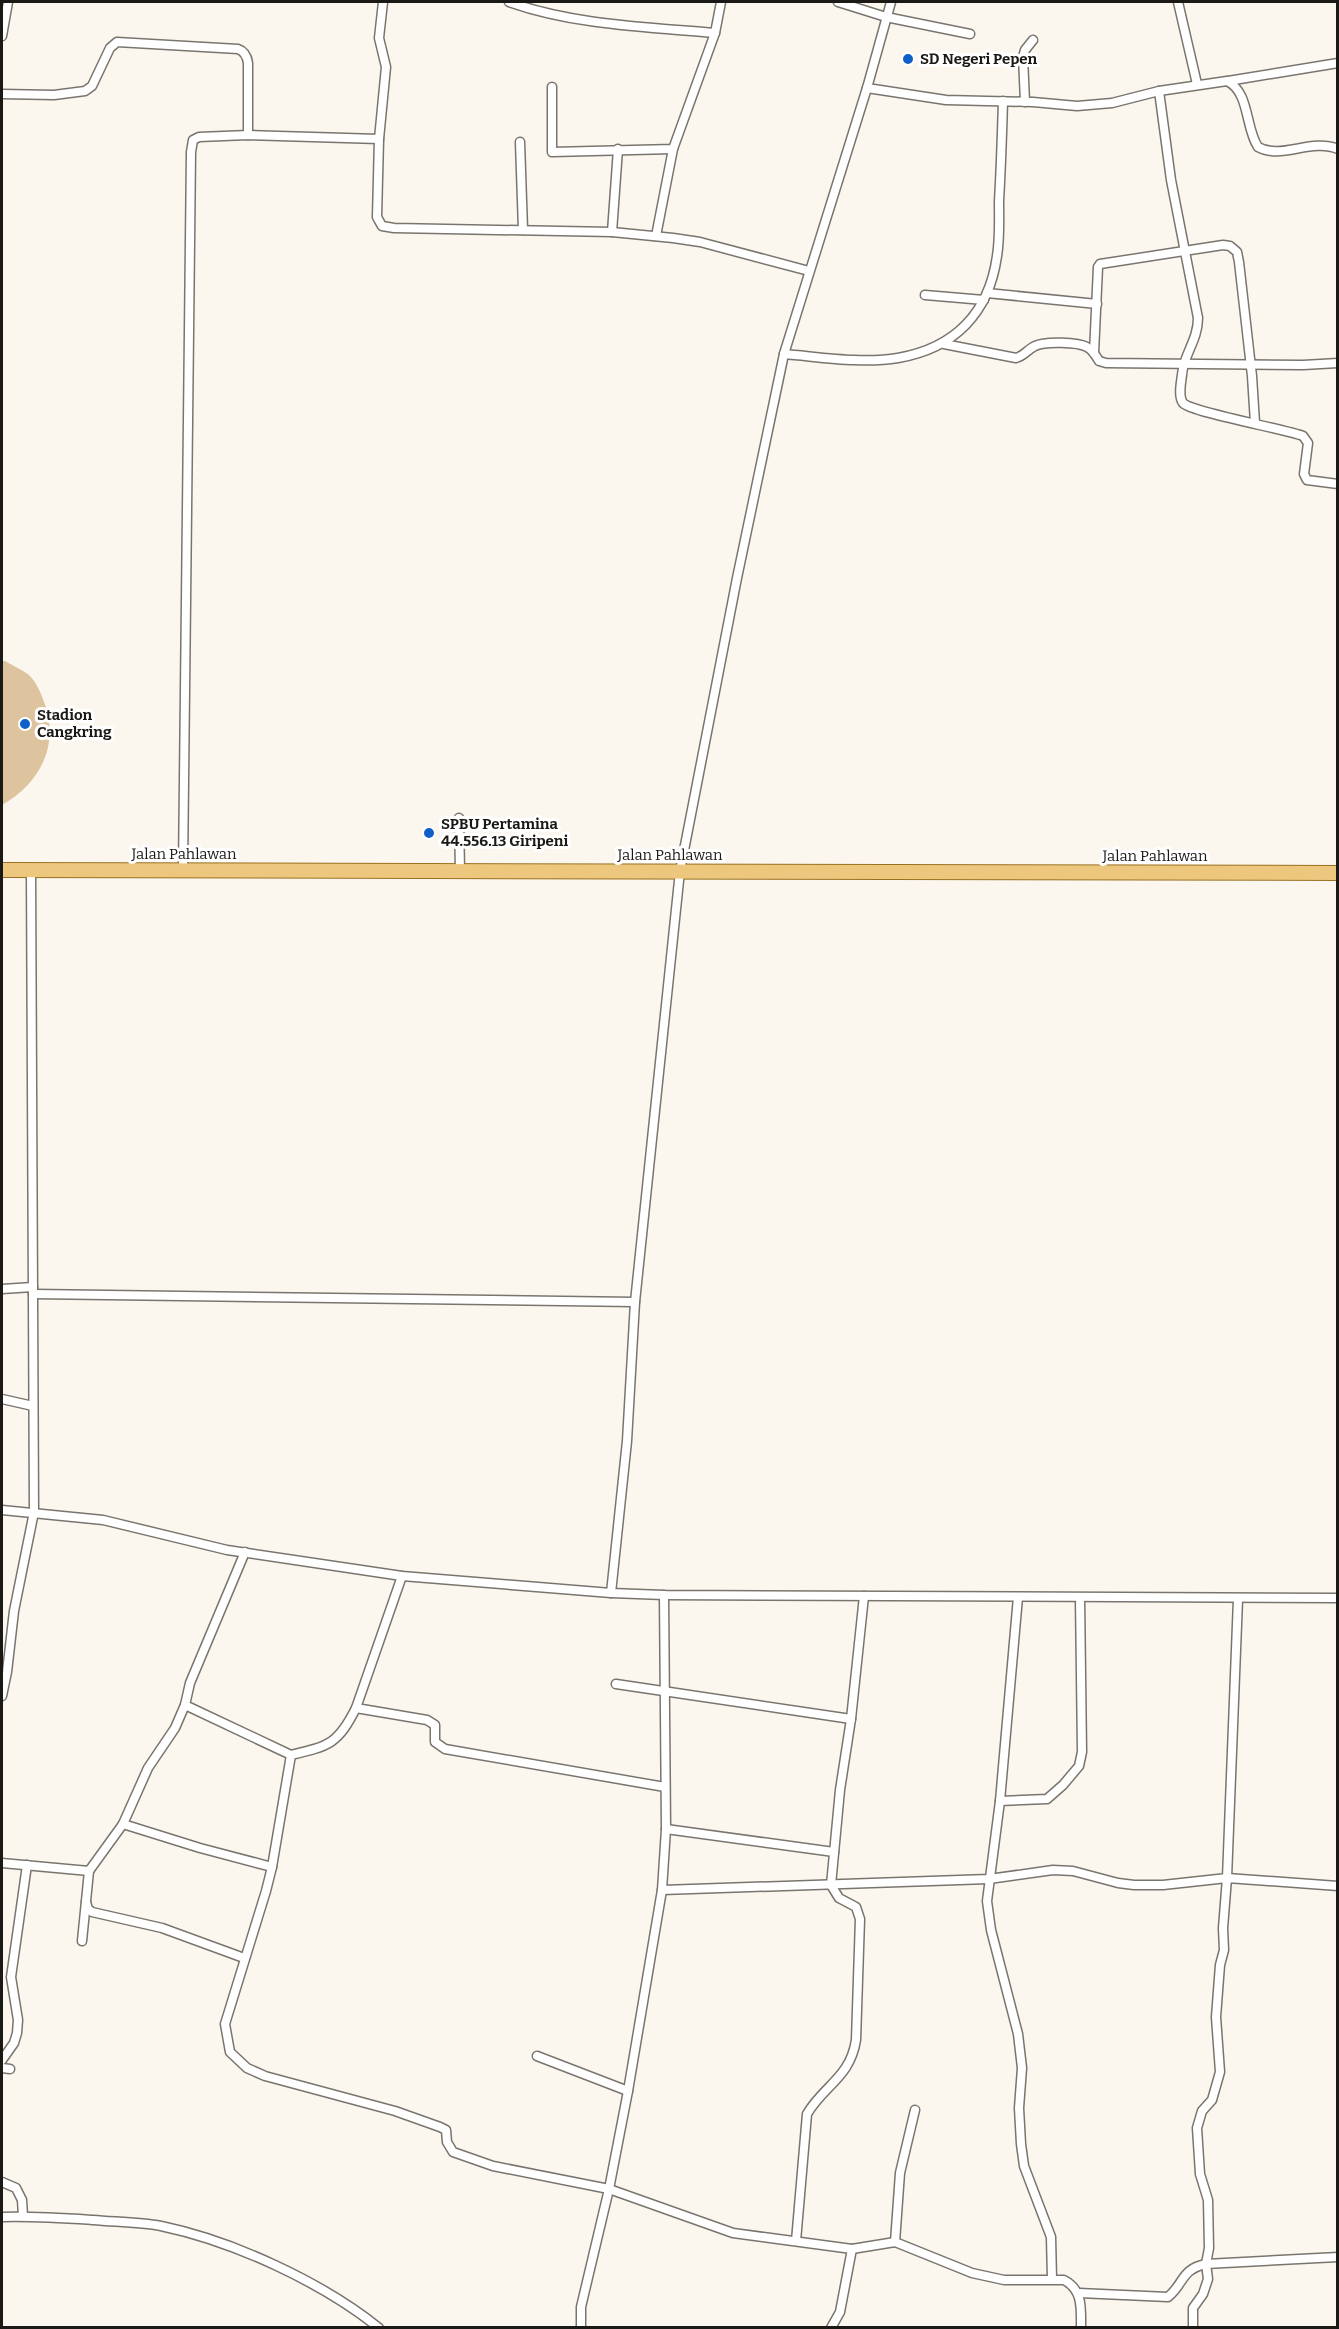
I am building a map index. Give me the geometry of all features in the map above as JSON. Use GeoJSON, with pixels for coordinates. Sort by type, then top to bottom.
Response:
{"type":"FeatureCollection","features":[{"type":"Feature","properties":{"kind":"main road","name":"Jalan Pahlawan"},"geometry":{"type":"LineString","coordinates":[[2,870],[1338,873]]}},
{"type":"Feature","properties":{"kind":"street"},"geometry":{"type":"LineString","coordinates":[[2,36],[8,2]]}},
{"type":"Feature","properties":{"kind":"street"},"geometry":{"type":"LineString","coordinates":[[383,2],[379,38],[386,67],[379,139],[377,217],[382,226],[612,232],[656,236],[700,242],[809,271]]}},
{"type":"Feature","properties":{"kind":"street"},"geometry":{"type":"LineString","coordinates":[[510,2],[548,13],[614,24],[715,33]]}},
{"type":"Feature","properties":{"kind":"street"},"geometry":{"type":"LineString","coordinates":[[656,236],[673,149],[715,33],[721,2]]}},
{"type":"Feature","properties":{"kind":"street"},"geometry":{"type":"LineString","coordinates":[[838,2],[886,18],[970,34]]}},
{"type":"Feature","properties":{"kind":"street"},"geometry":{"type":"LineString","coordinates":[[611,1593],[627,1441],[635,1302],[680,871],[784,354],[867,88],[891,2]]}},
{"type":"Feature","properties":{"kind":"street"},"geometry":{"type":"LineString","coordinates":[[1178,2],[1197,84]]}},
{"type":"Feature","properties":{"kind":"street"},"geometry":{"type":"LineString","coordinates":[[1025,102],[1023,57],[1025,50],[1033,40]]}},
{"type":"Feature","properties":{"kind":"street"},"geometry":{"type":"LineString","coordinates":[[2,94],[54,95],[85,92],[92,86],[110,48],[117,42],[237,49],[242,50],[247,56],[248,63],[248,135]]}},
{"type":"Feature","properties":{"kind":"street"},"geometry":{"type":"LineString","coordinates":[[867,88],[946,100],[1077,106],[1100,104],[1197,84],[1338,63]]}},
{"type":"Feature","properties":{"kind":"street"},"geometry":{"type":"LineString","coordinates":[[1227,81],[1238,90],[1251,135],[1258,147],[1273,152],[1318,145],[1338,149]]}},
{"type":"Feature","properties":{"kind":"street"},"geometry":{"type":"LineString","coordinates":[[552,87],[552,152],[673,149]]}},
{"type":"Feature","properties":{"kind":"street"},"geometry":{"type":"LineString","coordinates":[[1159,91],[1184,252],[1198,324],[1195,341],[1185,364],[1181,391],[1183,402],[1189,407],[1206,412],[1303,436],[1308,443],[1304,474],[1307,480],[1338,484]]}},
{"type":"Feature","properties":{"kind":"street"},"geometry":{"type":"LineString","coordinates":[[784,354],[867,360],[897,358],[944,344],[961,331],[979,310],[986,296],[997,255],[1003,101]]}},
{"type":"Feature","properties":{"kind":"street"},"geometry":{"type":"LineString","coordinates":[[183,870],[191,152],[193,140],[199,137],[248,135],[379,139]]}},
{"type":"Feature","properties":{"kind":"street"},"geometry":{"type":"LineString","coordinates":[[520,142],[523,230]]}},
{"type":"Feature","properties":{"kind":"street"},"geometry":{"type":"LineString","coordinates":[[612,232],[618,149]]}},
{"type":"Feature","properties":{"kind":"street"},"geometry":{"type":"LineString","coordinates":[[1094,353],[1100,264],[1133,257],[1230,246],[1237,252],[1251,364],[1255,423]]}},
{"type":"Feature","properties":{"kind":"street"},"geometry":{"type":"LineString","coordinates":[[925,295],[986,296],[1097,304]]}},
{"type":"Feature","properties":{"kind":"street"},"geometry":{"type":"LineString","coordinates":[[944,344],[1016,358],[1035,346],[1048,343],[1085,346],[1094,353],[1099,362],[1106,363],[1304,365],[1338,363]]}},
{"type":"Feature","properties":{"kind":"street"},"geometry":{"type":"LineString","coordinates":[[459,818],[460,871]]}},
{"type":"Feature","properties":{"kind":"street"},"geometry":{"type":"LineString","coordinates":[[2,1696],[14,1611],[34,1512],[31,870]]}},
{"type":"Feature","properties":{"kind":"street"},"geometry":{"type":"LineString","coordinates":[[2,1289],[635,1302]]}},
{"type":"Feature","properties":{"kind":"street"},"geometry":{"type":"LineString","coordinates":[[2,1399],[33,1406]]}},
{"type":"Feature","properties":{"kind":"street"},"geometry":{"type":"LineString","coordinates":[[2,1510],[103,1520],[245,1552],[402,1576],[611,1593],[1338,1598]]}},
{"type":"Feature","properties":{"kind":"street"},"geometry":{"type":"LineString","coordinates":[[82,1941],[89,1871],[123,1824],[148,1768],[175,1728],[185,1705],[193,1676],[245,1552]]}},
{"type":"Feature","properties":{"kind":"street"},"geometry":{"type":"LineString","coordinates":[[185,1705],[291,1755],[329,1744],[345,1730],[356,1708],[402,1576]]}},
{"type":"Feature","properties":{"kind":"street"},"geometry":{"type":"LineString","coordinates":[[581,2328],[581,2307],[609,2189],[662,1890],[666,1829],[663,1690],[664,1595]]}},
{"type":"Feature","properties":{"kind":"street"},"geometry":{"type":"LineString","coordinates":[[796,2241],[807,2114],[840,2078],[853,2055],[856,2040],[860,1919],[856,1907],[840,1898],[831,1885],[840,1790],[851,1719],[864,1596]]}},
{"type":"Feature","properties":{"kind":"street"},"geometry":{"type":"LineString","coordinates":[[1018,1597],[1000,1802],[989,1879],[988,1915],[1018,2034],[1023,2068],[1019,2108],[1022,2155],[1051,2237],[1052,2279]]}},
{"type":"Feature","properties":{"kind":"street"},"geometry":{"type":"LineString","coordinates":[[1000,1802],[1047,1799],[1064,1785],[1079,1766],[1082,1752],[1080,1598]]}},
{"type":"Feature","properties":{"kind":"street"},"geometry":{"type":"LineString","coordinates":[[1193,2328],[1192,2308],[1203,2294],[1208,2279],[1206,2264],[1209,2248],[1208,2200],[1200,2174],[1197,2128],[1202,2111],[1212,2100],[1220,2072],[1216,2017],[1220,1965],[1224,1950],[1223,1928],[1238,1599]]}},
{"type":"Feature","properties":{"kind":"street"},"geometry":{"type":"LineString","coordinates":[[616,1684],[851,1719]]}},
{"type":"Feature","properties":{"kind":"street"},"geometry":{"type":"LineString","coordinates":[[356,1708],[427,1720],[435,1725],[435,1742],[445,1749],[665,1787]]}},
{"type":"Feature","properties":{"kind":"street"},"geometry":{"type":"LineString","coordinates":[[291,1755],[272,1867],[225,2024],[230,2052],[247,2067],[265,2076],[395,2111],[440,2127],[446,2130],[447,2142],[453,2152],[493,2166],[609,2189],[733,2233],[852,2249],[895,2242],[972,2273],[1004,2280],[1064,2280],[1072,2284],[1079,2294],[1081,2328]]}},
{"type":"Feature","properties":{"kind":"street"},"geometry":{"type":"LineString","coordinates":[[123,1824],[272,1867]]}},
{"type":"Feature","properties":{"kind":"street"},"geometry":{"type":"LineString","coordinates":[[666,1829],[834,1852]]}},
{"type":"Feature","properties":{"kind":"street"},"geometry":{"type":"LineString","coordinates":[[2,1863],[89,1871]]}},
{"type":"Feature","properties":{"kind":"street"},"geometry":{"type":"LineString","coordinates":[[2,2060],[14,2043],[17,2033],[18,2020],[11,1977],[27,1865]]}},
{"type":"Feature","properties":{"kind":"street"},"geometry":{"type":"LineString","coordinates":[[662,1890],[989,1879],[1053,1870],[1073,1871],[1134,1885],[1163,1885],[1227,1878],[1338,1886]]}},
{"type":"Feature","properties":{"kind":"street"},"geometry":{"type":"LineString","coordinates":[[86,1902],[92,1912],[162,1928],[244,1958]]}},
{"type":"Feature","properties":{"kind":"street"},"geometry":{"type":"LineString","coordinates":[[537,2056],[628,2091]]}},
{"type":"Feature","properties":{"kind":"street"},"geometry":{"type":"LineString","coordinates":[[895,2242],[900,2174],[915,2110]]}},
{"type":"Feature","properties":{"kind":"street"},"geometry":{"type":"LineString","coordinates":[[2,2182],[16,2188],[22,2200],[23,2216]]}},
{"type":"Feature","properties":{"kind":"street"},"geometry":{"type":"LineString","coordinates":[[2,2217],[23,2216],[151,2225],[198,2236],[270,2262],[354,2308],[379,2328]]}},
{"type":"Feature","properties":{"kind":"street"},"geometry":{"type":"LineString","coordinates":[[831,2328],[840,2312],[852,2249]]}},
{"type":"Feature","properties":{"kind":"street"},"geometry":{"type":"LineString","coordinates":[[1079,2294],[1168,2297],[1186,2272],[1194,2266],[1338,2257]]}},
{"type":"Feature","properties":{"kind":"shaded area","name":"Stadion Cangkring"},"geometry":{"type":"Polygon","coordinates":[[[2,661],[24,671],[34,681],[43,699],[50,731],[44,760],[37,773],[16,796],[2,805],[2,661]]]}},
{"type":"Feature","properties":{"kind":"place","name":"SD Negeri Pepen"},"geometry":{"type":"Point","coordinates":[908,59]}},
{"type":"Feature","properties":{"kind":"place","name":"Stadion Cangkring"},"geometry":{"type":"Point","coordinates":[25,724]}},
{"type":"Feature","properties":{"kind":"place","name":"SPBU Pertamina 44.556.13 Giripeni"},"geometry":{"type":"Point","coordinates":[429,833]}}]}
